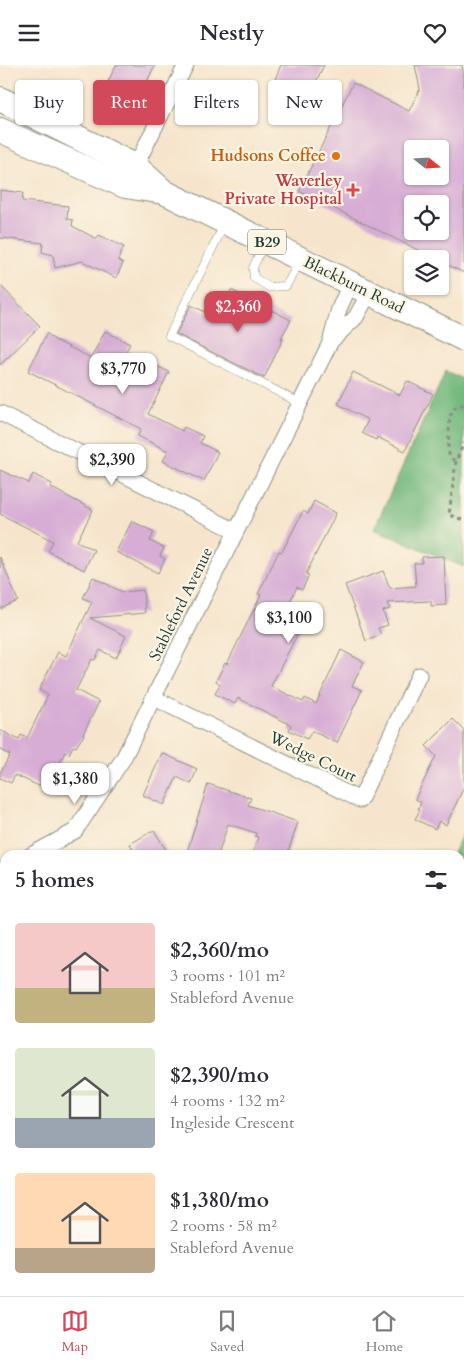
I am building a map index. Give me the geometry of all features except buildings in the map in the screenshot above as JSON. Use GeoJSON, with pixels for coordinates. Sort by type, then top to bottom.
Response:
{"type":"FeatureCollection","features":[{"type":"Feature","properties":{"kind":"main road","name":"Blackburn Road"},"geometry":{"type":"LineString","coordinates":[[0,99],[15,106]]}},
{"type":"Feature","properties":{"kind":"main road","name":"Blackburn Road"},"geometry":{"type":"LineString","coordinates":[[52,125],[130,176],[464,339]]}},
{"type":"Feature","properties":{"kind":"main road"},"geometry":{"type":"LineString","coordinates":[[42,149],[52,125]]}},
{"type":"Feature","properties":{"kind":"main road","name":"Blackburn Road"},"geometry":{"type":"LineString","coordinates":[[0,130],[42,149],[130,176]]}},
{"type":"Feature","properties":{"kind":"street"},"geometry":{"type":"LineString","coordinates":[[130,176],[186,65]]}},
{"type":"Feature","properties":{"kind":"street","name":"Stableford Avenue"},"geometry":{"type":"LineString","coordinates":[[330,343],[356,317],[360,288]]}},
{"type":"Feature","properties":{"kind":"street","name":"Stableford Avenue"},"geometry":{"type":"LineString","coordinates":[[40,850],[75,831],[123,759],[330,343],[339,309],[360,288]]}},
{"type":"Feature","properties":{"kind":"street"},"geometry":{"type":"LineString","coordinates":[[0,413],[236,531]]}},
{"type":"Feature","properties":{"kind":"street","name":"Wedge Court"},"geometry":{"type":"LineString","coordinates":[[154,698],[360,800],[419,675]]}},
{"type":"Feature","properties":{"kind":"lane"},"geometry":{"type":"LineString","coordinates":[[226,222],[169,336],[300,403]]}},
{"type":"Feature","properties":{"kind":"lane"},"geometry":{"type":"LineString","coordinates":[[265,241],[253,268],[254,278],[269,287],[286,285],[301,259]]}},
{"type":"Feature","properties":{"kind":"path"},"geometry":{"type":"LineString","coordinates":[[456,461],[450,458],[448,449],[450,415],[457,405],[464,405]]}},
{"type":"Feature","properties":{"kind":"path"},"geometry":{"type":"LineString","coordinates":[[464,443],[456,461],[450,515],[464,520]]}},
{"type":"Feature","properties":{"kind":"green space"},"geometry":{"type":"Polygon","coordinates":[[[446,371],[464,380],[464,567],[374,529],[446,371]]]}},
{"type":"Feature","properties":{"kind":"green space"},"geometry":{"type":"Polygon","coordinates":[[[464,831],[464,850],[454,850],[464,831]]]}},
{"type":"Feature","properties":{"kind":"place","name":"Hudsons Coffee"},"geometry":{"type":"Point","coordinates":[336,156]}},
{"type":"Feature","properties":{"kind":"place","name":"Waverley Private Hospital"},"geometry":{"type":"Point","coordinates":[353,190]}}]}
